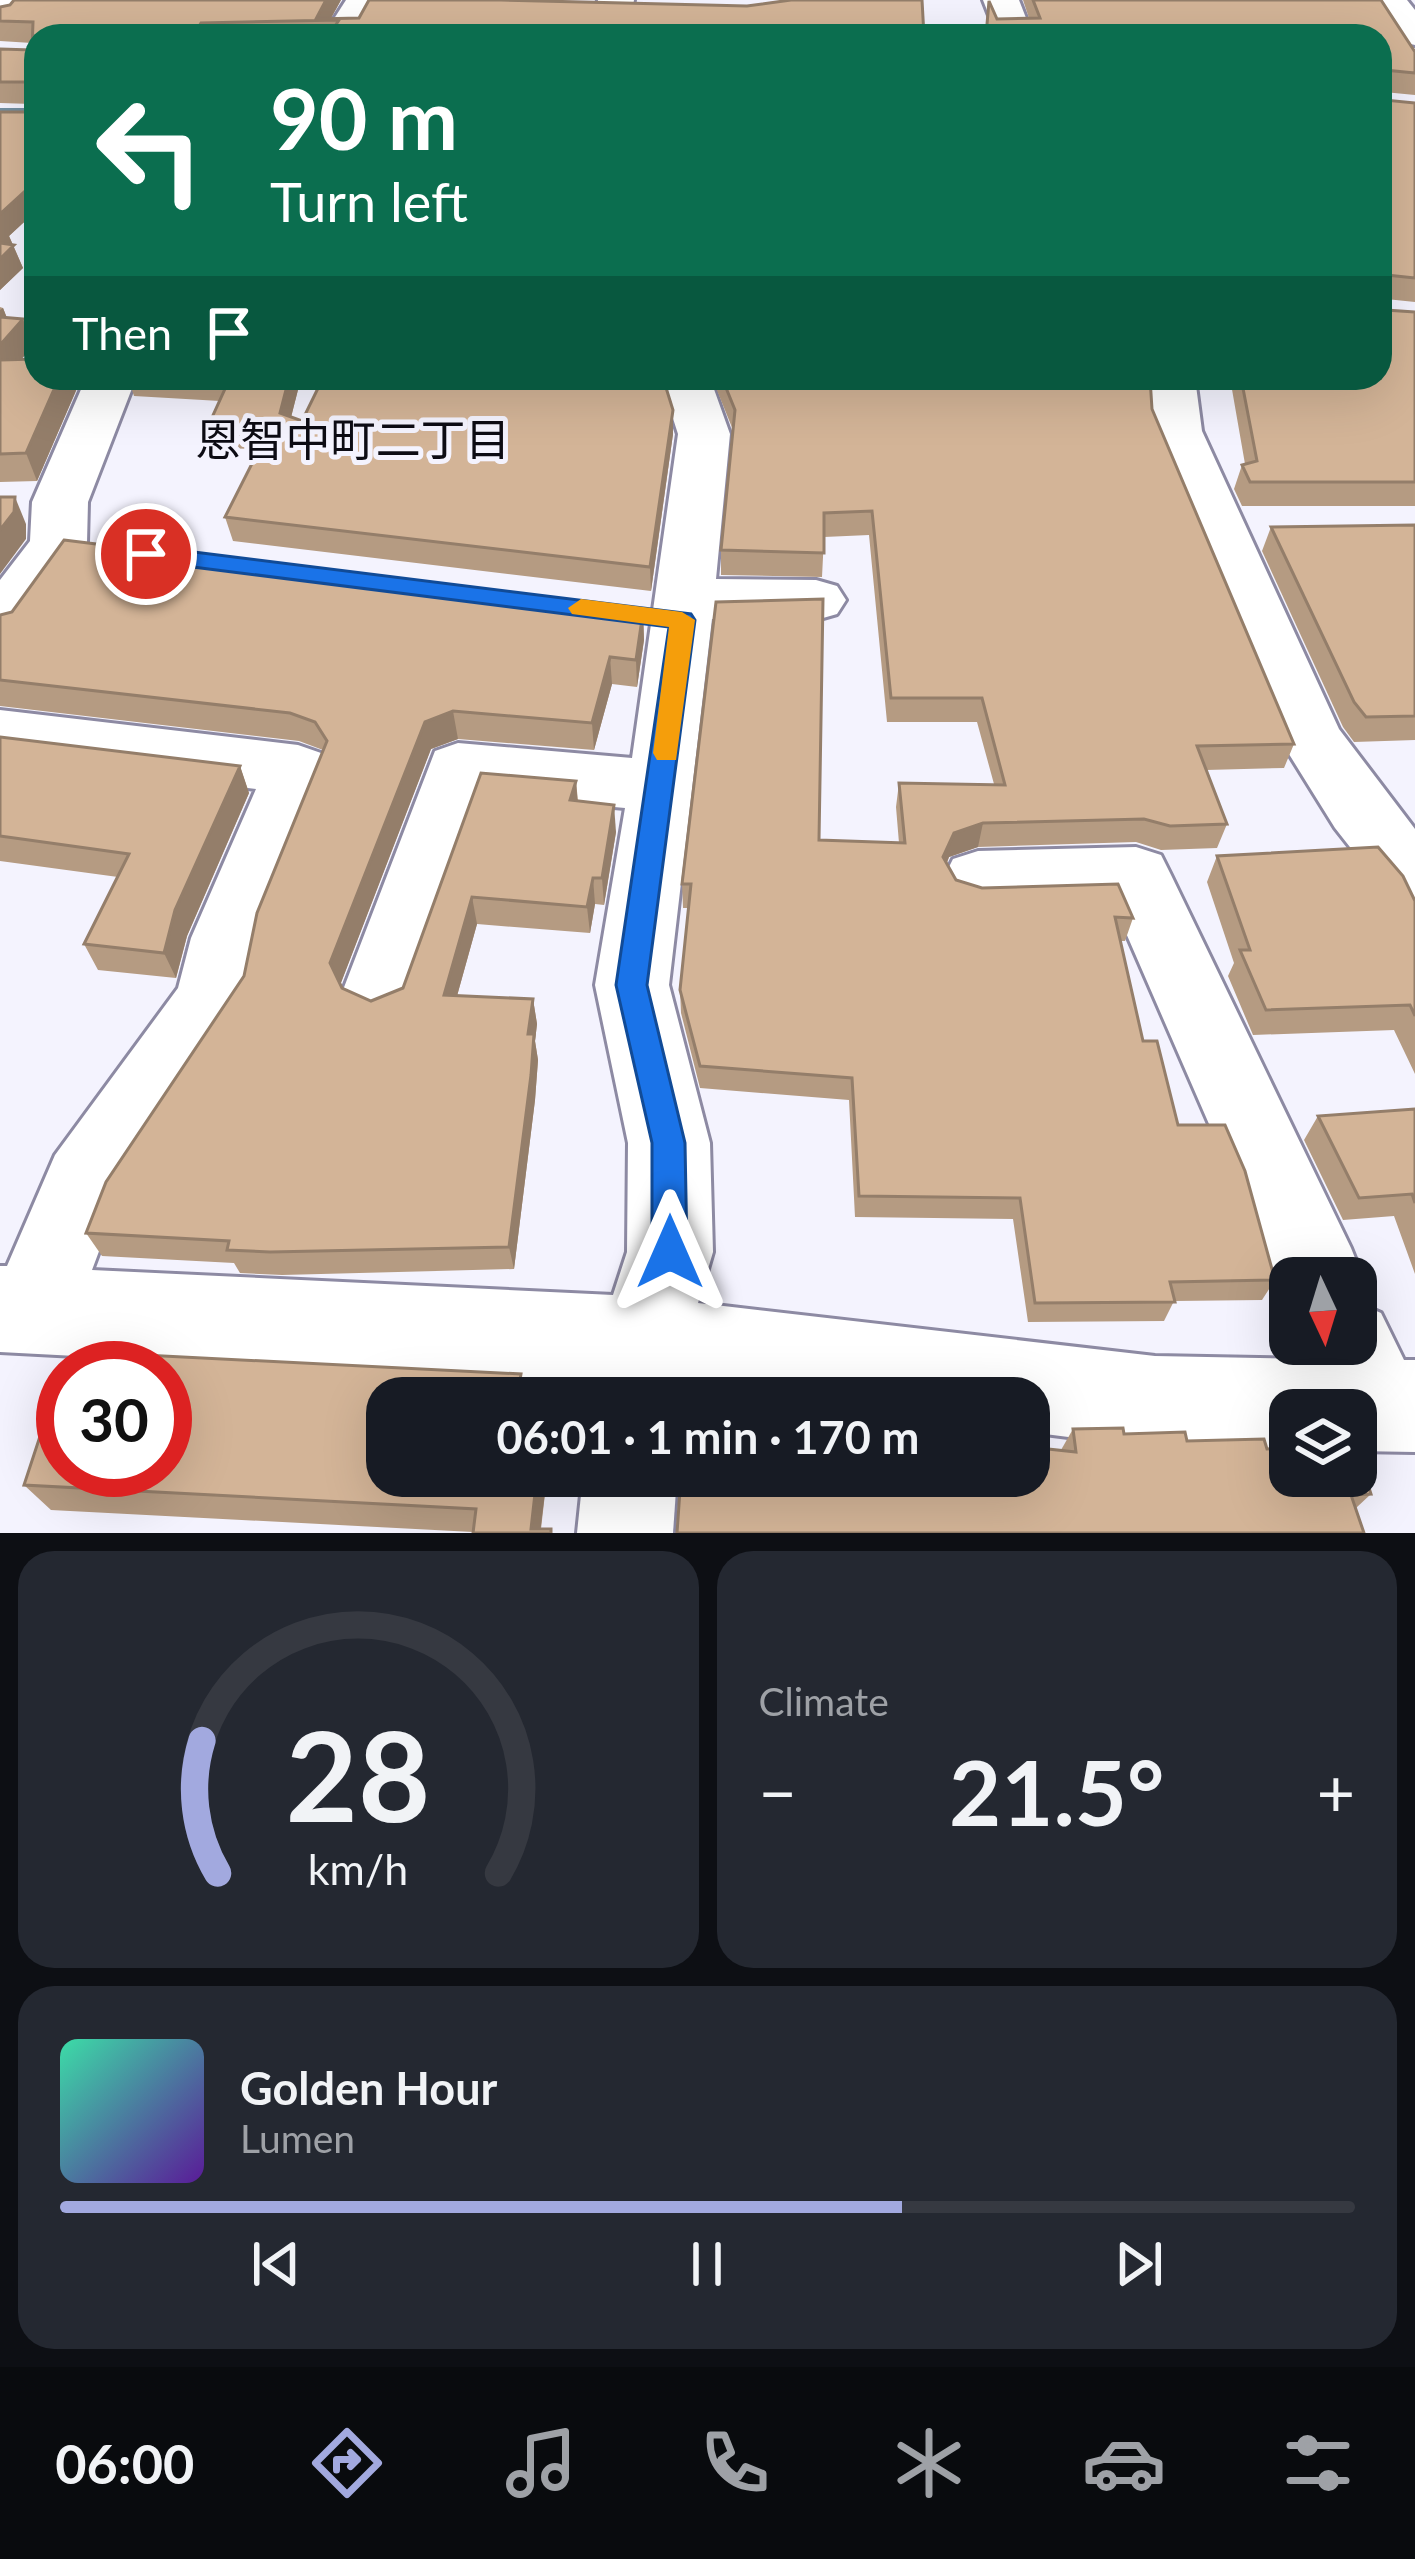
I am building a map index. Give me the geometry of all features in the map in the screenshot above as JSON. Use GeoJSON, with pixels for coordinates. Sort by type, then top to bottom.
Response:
{"type":"FeatureCollection","features":[{"type":"Feature","properties":{"kind":"street"},"geometry":{"type":"LineString","coordinates":[[0,15],[14,0]]}},
{"type":"Feature","properties":{"kind":"street"},"geometry":{"type":"LineString","coordinates":[[1390,0],[1415,34]]}},
{"type":"Feature","properties":{"kind":"street"},"geometry":{"type":"LineString","coordinates":[[572,11],[620,15]]}},
{"type":"Feature","properties":{"kind":"street"},"geometry":{"type":"LineString","coordinates":[[0,623],[74,532],[108,390]]}},
{"type":"Feature","properties":{"kind":"street"},"geometry":{"type":"LineString","coordinates":[[639,1369],[670,1252],[669,1143],[632,985],[662,786],[668,611],[704,434],[689,390]]}},
{"type":"Feature","properties":{"kind":"street"},"geometry":{"type":"LineString","coordinates":[[1171,390],[1176,431],[1311,738],[1359,810],[1415,878]]}},
{"type":"Feature","properties":{"kind":"street"},"geometry":{"type":"LineString","coordinates":[[0,503],[74,532]]}},
{"type":"Feature","properties":{"kind":"street"},"geometry":{"type":"LineString","coordinates":[[1220,529],[1285,528]]}},
{"type":"Feature","properties":{"kind":"street"},"geometry":{"type":"LineString","coordinates":[[668,611],[816,600]]}},
{"type":"Feature","properties":{"kind":"street"},"geometry":{"type":"LineString","coordinates":[[0,734],[298,770],[227,938],[213,999],[84,1182],[16,1310],[639,1369],[1155,1402],[1381,1385]]}},
{"type":"Feature","properties":{"kind":"street"},"geometry":{"type":"LineString","coordinates":[[380,990],[458,768],[662,786]]}},
{"type":"Feature","properties":{"kind":"street"},"geometry":{"type":"LineString","coordinates":[[978,879],[1136,874],[1310,1257]]}},
{"type":"Feature","properties":{"kind":"street"},"geometry":{"type":"LineString","coordinates":[[625,1533],[628,1497]]}},
{"type":"Feature","properties":{"kind":"building"},"geometry":{"type":"Polygon","coordinates":[[[14,0],[326,0],[316,19],[359,18],[369,0],[747,6],[791,0],[922,0],[923,24],[0,21],[0,7],[14,0]]]}},
{"type":"Feature","properties":{"kind":"building"},"geometry":{"type":"Polygon","coordinates":[[[1033,0],[1381,0],[1415,52],[1415,73],[1392,71],[1392,24],[987,24],[989,1],[997,19],[1040,18],[1033,0]]]}},
{"type":"Feature","properties":{"kind":"building"},"geometry":{"type":"Polygon","coordinates":[[[0,49],[24,50],[24,82],[0,82],[0,49]]]}},
{"type":"Feature","properties":{"kind":"building"},"geometry":{"type":"Polygon","coordinates":[[[1392,101],[1415,103],[1415,278],[1392,276],[1392,101]]]}},
{"type":"Feature","properties":{"kind":"building"},"geometry":{"type":"Polygon","coordinates":[[[0,112],[24,112],[24,192],[0,214],[0,112]]]}},
{"type":"Feature","properties":{"kind":"building"},"geometry":{"type":"Polygon","coordinates":[[[0,243],[14,245],[0,259],[0,243]]]}},
{"type":"Feature","properties":{"kind":"building"},"geometry":{"type":"Polygon","coordinates":[[[1392,310],[1415,312],[1415,482],[1250,482],[1242,465],[1257,461],[1243,390],[1392,390],[1392,310]]]}},
{"type":"Feature","properties":{"kind":"building"},"geometry":{"type":"Polygon","coordinates":[[[0,317],[23,319],[0,345],[0,317]]]}},
{"type":"Feature","properties":{"kind":"building"},"geometry":{"type":"Polygon","coordinates":[[[24,359],[24,390],[54,390],[26,453],[0,454],[0,360],[24,359]]]}},
{"type":"Feature","properties":{"kind":"building"},"geometry":{"type":"Polygon","coordinates":[[[225,390],[286,390],[280,413],[302,421],[317,390],[667,390],[673,410],[650,567],[225,517],[271,426],[209,424],[225,390]]]}},
{"type":"Feature","properties":{"kind":"building"},"geometry":{"type":"Polygon","coordinates":[[[727,390],[1151,390],[1152,409],[1294,744],[1197,746],[1227,824],[1170,826],[1144,819],[983,823],[954,833],[943,857],[956,880],[982,888],[1118,884],[1133,918],[1115,917],[1143,1041],[1157,1041],[1178,1125],[1225,1125],[1245,1171],[1269,1258],[1269,1280],[1170,1282],[1175,1302],[1035,1303],[1020,1198],[859,1196],[852,1078],[700,1066],[680,990],[691,884],[682,884],[716,602],[823,599],[819,840],[905,843],[899,783],[1005,785],[982,698],[891,698],[872,511],[824,513],[824,553],[721,550],[735,410],[727,390]]]}},
{"type":"Feature","properties":{"kind":"building"},"geometry":{"type":"Polygon","coordinates":[[[0,497],[15,497],[14,512],[0,530],[0,497]]]}},
{"type":"Feature","properties":{"kind":"building"},"geometry":{"type":"Polygon","coordinates":[[[1415,525],[1415,716],[1366,717],[1354,702],[1271,527],[1415,525]]]}},
{"type":"Feature","properties":{"kind":"building"},"geometry":{"type":"Polygon","coordinates":[[[64,540],[643,612],[636,660],[610,657],[592,723],[453,711],[425,722],[330,963],[342,988],[371,1001],[403,988],[481,773],[576,781],[570,800],[614,805],[602,878],[593,878],[587,907],[472,897],[444,995],[533,999],[528,1034],[534,1034],[531,1075],[509,1247],[270,1252],[227,1250],[229,1241],[86,1233],[106,1182],[244,976],[257,913],[327,741],[315,722],[290,713],[0,680],[0,615],[12,612],[64,540]]]}},
{"type":"Feature","properties":{"kind":"building"},"geometry":{"type":"Polygon","coordinates":[[[0,737],[240,766],[175,910],[164,953],[84,944],[129,854],[0,836],[0,737]]]}},
{"type":"Feature","properties":{"kind":"building"},"geometry":{"type":"Polygon","coordinates":[[[1378,847],[1403,876],[1415,901],[1415,1016],[1410,1005],[1266,1010],[1240,950],[1250,950],[1217,856],[1378,847]]]}},
{"type":"Feature","properties":{"kind":"building"},"geometry":{"type":"Polygon","coordinates":[[[1415,1109],[1415,1203],[1412,1194],[1359,1198],[1318,1116],[1415,1109]]]}},
{"type":"Feature","properties":{"kind":"building"},"geometry":{"type":"Polygon","coordinates":[[[192,1357],[521,1374],[366,1377],[366,1497],[535,1497],[531,1529],[551,1529],[551,1533],[473,1533],[476,1509],[192,1494],[192,1357]]]}},
{"type":"Feature","properties":{"kind":"building"},"geometry":{"type":"Polygon","coordinates":[[[1123,1428],[1124,1434],[1185,1432],[1187,1441],[1264,1439],[1269,1449],[1269,1497],[1352,1497],[1364,1533],[677,1533],[680,1497],[1050,1497],[1050,1449],[1076,1452],[1073,1429],[1123,1428]]]}},
{"type":"Feature","properties":{"kind":"building"},"geometry":{"type":"Polygon","coordinates":[[[36,1448],[36,1486],[24,1485],[36,1448]]]}},
{"type":"Feature","properties":{"kind":"waterway"},"geometry":{"type":"LineString","coordinates":[[0,111],[24,111]]}},
{"type":"Feature","properties":{"kind":"slow traffic"},"geometry":{"type":"LineString","coordinates":[[581,608],[682,620],[666,753]]}},
{"type":"Feature","properties":{"kind":"district","name":"恩智中町二丁目"},"geometry":{"type":"Point","coordinates":[353,439]}},
{"type":"Feature","properties":{"kind":"route"},"geometry":{"type":"LineString","coordinates":[[146,554],[682,620],[632,985],[669,1143],[670,1252]]}}]}
